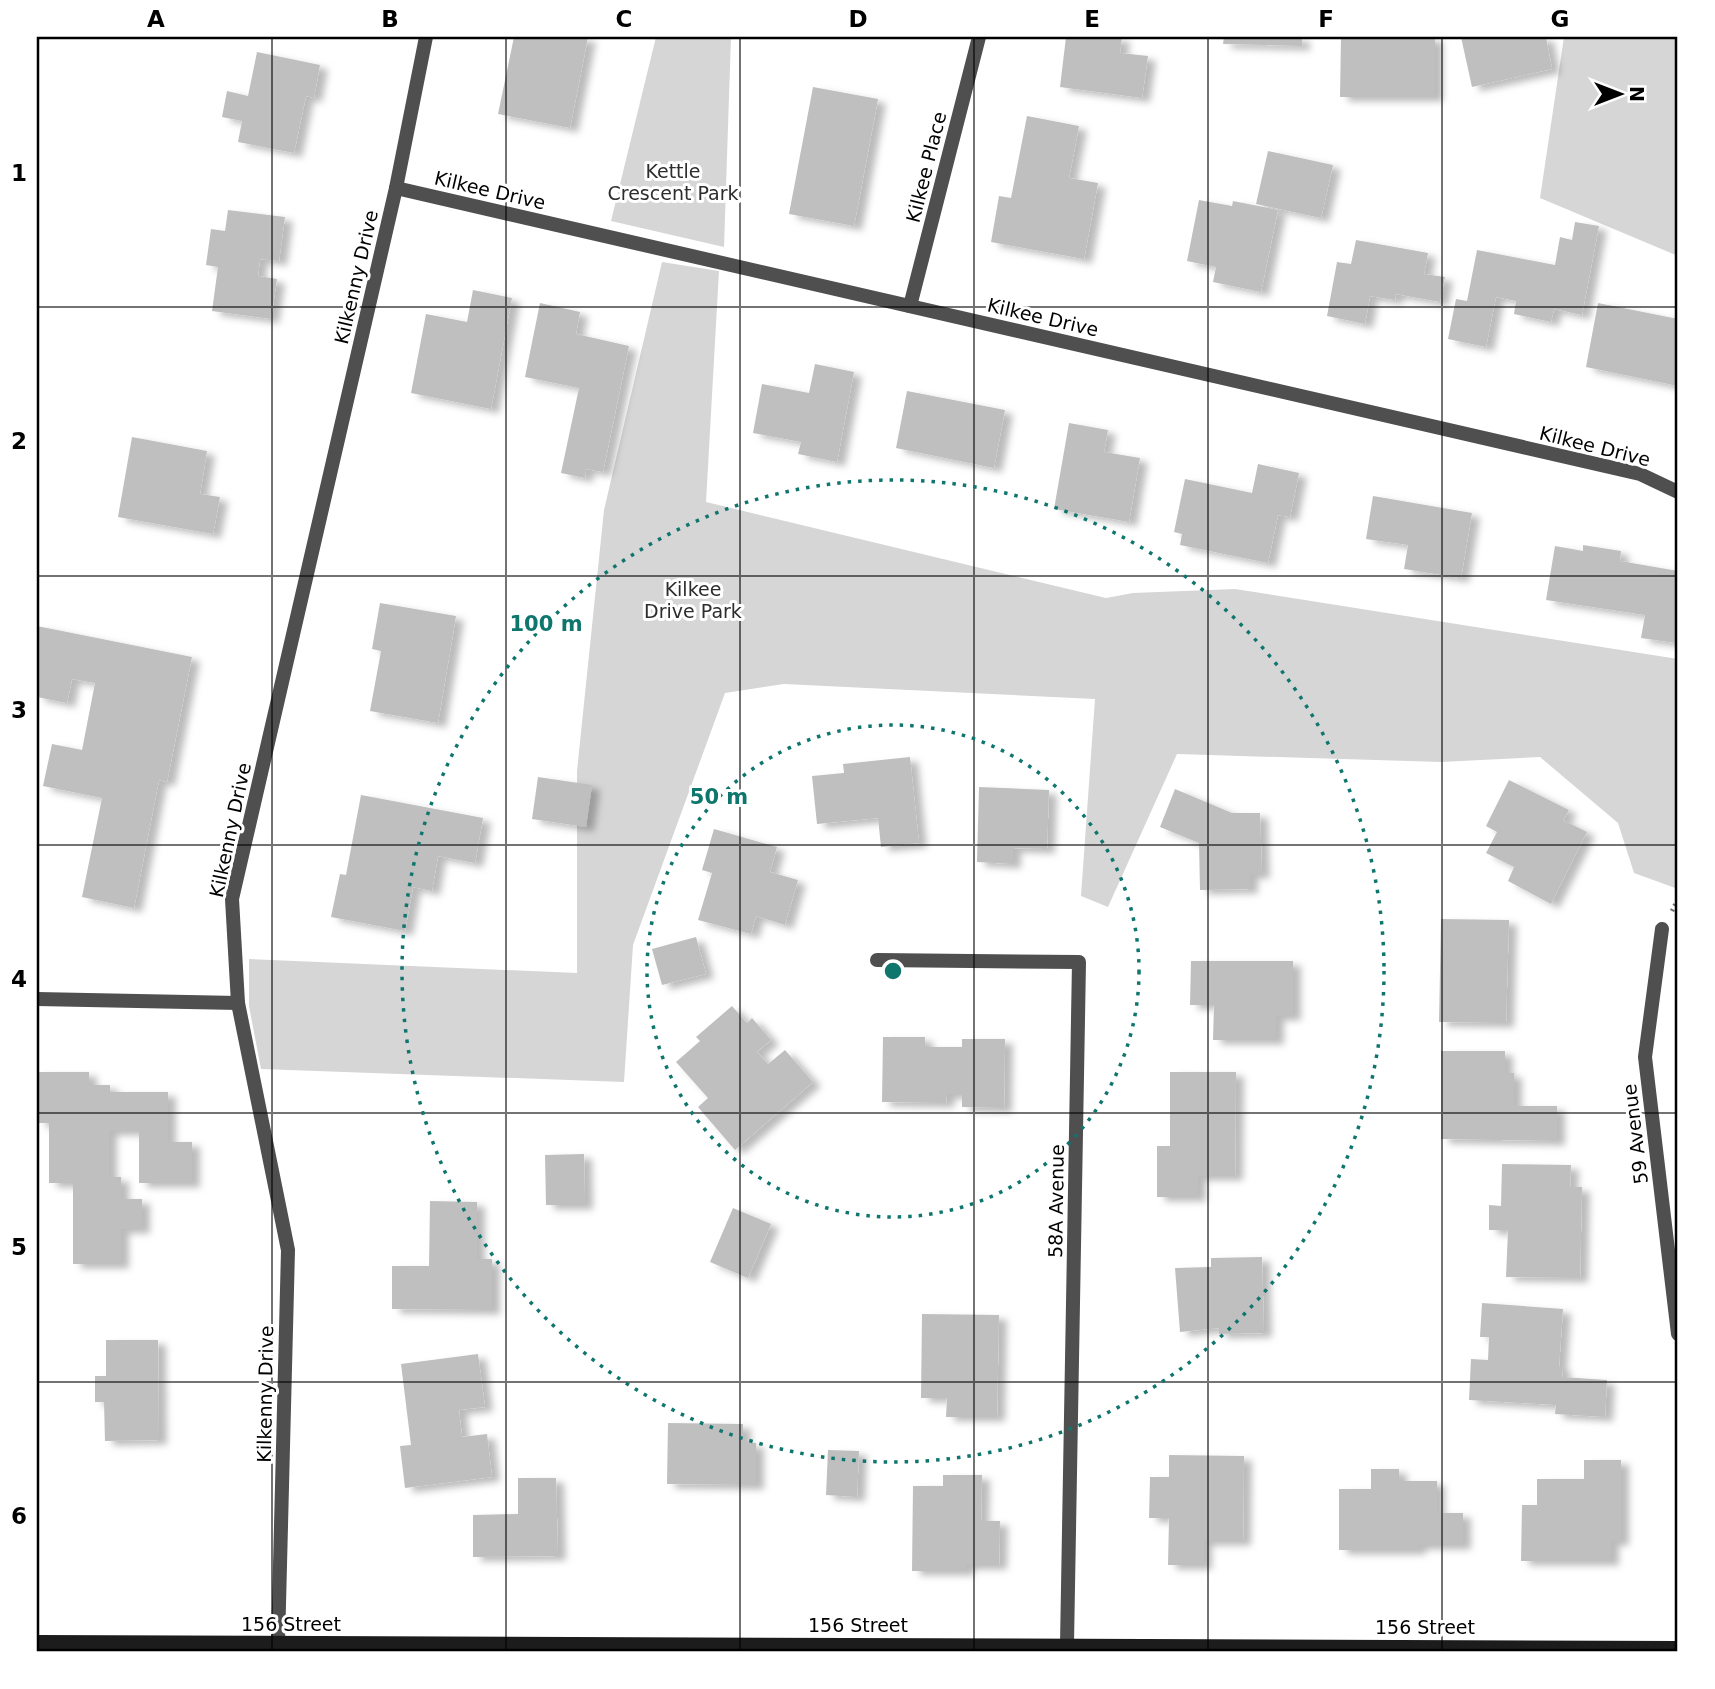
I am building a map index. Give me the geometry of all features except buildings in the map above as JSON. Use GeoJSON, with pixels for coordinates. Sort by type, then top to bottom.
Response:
{"type":"FeatureCollection","features":[{"type":"Feature","properties":{"kind":"street","name":"Kilkenny Drive"},"geometry":{"type":"LineString","coordinates":[[278,1644],[288,1250],[239,1003],[232,899],[396,188],[426,37]]}},
{"type":"Feature","properties":{"kind":"street","name":"Kilkee Place"},"geometry":{"type":"LineString","coordinates":[[910,306],[979,37]]}},
{"type":"Feature","properties":{"kind":"street","name":"Kilkee Drive"},"geometry":{"type":"LineString","coordinates":[[396,188],[1640,474],[1678,492]]}},
{"type":"Feature","properties":{"kind":"street","name":"59 Avenue"},"geometry":{"type":"LineString","coordinates":[[1662,929],[1645,1057],[1678,1334]]}},
{"type":"Feature","properties":{"kind":"street","name":"58A Avenue"},"geometry":{"type":"LineString","coordinates":[[877,960],[1079,962],[1067,1644]]}},
{"type":"Feature","properties":{"kind":"street"},"geometry":{"type":"LineString","coordinates":[[37,999],[239,1003]]}},
{"type":"Feature","properties":{"kind":"street","name":"156 Street"},"geometry":{"type":"LineString","coordinates":[[37,1642],[1678,1648]]}},
{"type":"Feature","properties":{"kind":"green space","name":"Kettle Crescent Park"},"geometry":{"type":"Polygon","coordinates":[[[656,37],[731,37],[724,247],[611,221],[656,37]]]}},
{"type":"Feature","properties":{"kind":"green space"},"geometry":{"type":"Polygon","coordinates":[[[1564,37],[1678,37],[1678,256],[1540,198],[1564,37]]]}},
{"type":"Feature","properties":{"kind":"green space","name":"Kilkee Drive Park"},"geometry":{"type":"Polygon","coordinates":[[[662,262],[719,271],[706,502],[1106,598],[1133,593],[1235,589],[1678,659],[1678,889],[1634,873],[1618,823],[1540,757],[1441,762],[1177,754],[1108,907],[1081,896],[1095,699],[784,684],[725,693],[633,945],[624,1082],[261,1069],[249,1006],[249,959],[577,973],[577,771],[604,510],[662,262]]]}}]}
